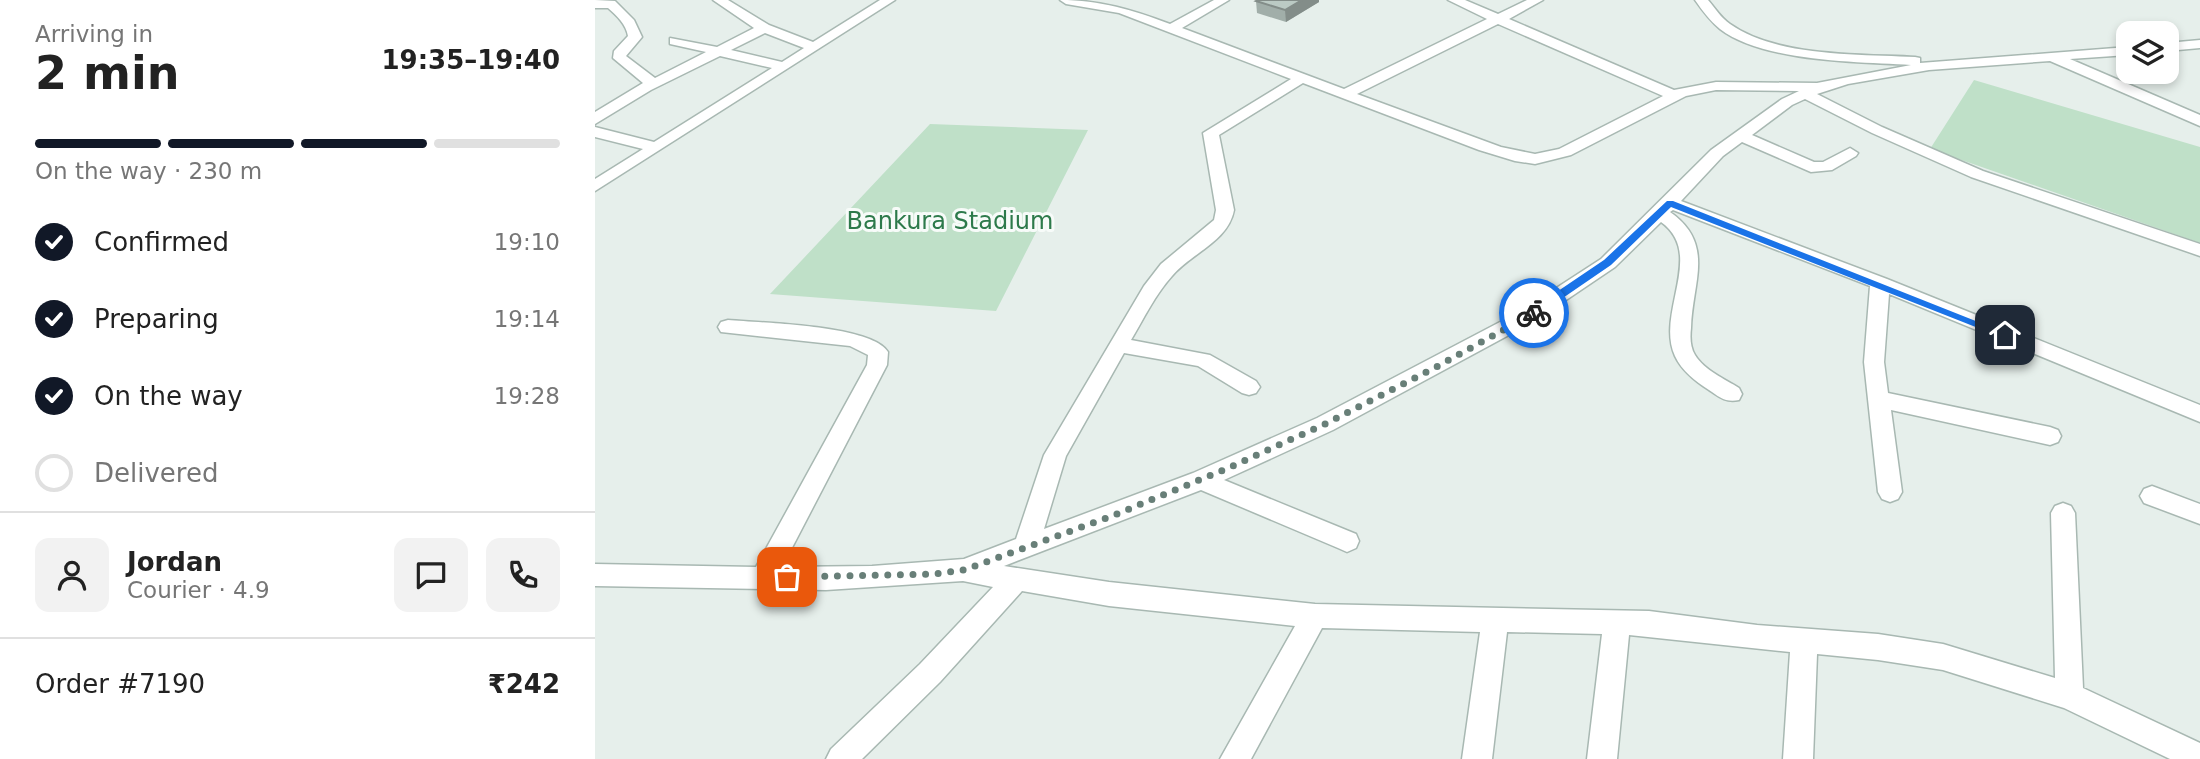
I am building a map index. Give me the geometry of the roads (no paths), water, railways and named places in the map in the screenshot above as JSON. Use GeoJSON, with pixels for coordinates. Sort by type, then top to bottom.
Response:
{"type":"FeatureCollection","features":[{"type":"Feature","properties":{"kind":"street"},"geometry":{"type":"LineString","coordinates":[[719,0],[764,28],[813,47]]}},
{"type":"Feature","properties":{"kind":"street"},"geometry":{"type":"LineString","coordinates":[[595,186],[889,0]]}},
{"type":"Feature","properties":{"kind":"street"},"geometry":{"type":"LineString","coordinates":[[1066,0],[1115,8],[1514,157],[1540,160],[1565,152],[1673,95],[1695,88],[1716,86],[1813,90],[1877,130],[1965,169],[2200,250]]}},
{"type":"Feature","properties":{"kind":"street"},"geometry":{"type":"LineString","coordinates":[[1170,29],[1223,0]]}},
{"type":"Feature","properties":{"kind":"street"},"geometry":{"type":"LineString","coordinates":[[1454,0],[1673,95]]}},
{"type":"Feature","properties":{"kind":"street"},"geometry":{"type":"LineString","coordinates":[[1345,94],[1537,0]]}},
{"type":"Feature","properties":{"kind":"street"},"geometry":{"type":"LineString","coordinates":[[1701,0],[1729,29],[1779,47],[1843,56],[1966,64]]}},
{"type":"Feature","properties":{"kind":"street"},"geometry":{"type":"LineString","coordinates":[[595,4],[611,4],[635,31],[635,37],[619,54],[649,78],[653,83],[650,86]]}},
{"type":"Feature","properties":{"kind":"street"},"geometry":{"type":"LineString","coordinates":[[595,119],[650,86],[764,28]]}},
{"type":"Feature","properties":{"kind":"street"},"geometry":{"type":"LineString","coordinates":[[675,41],[783,66]]}},
{"type":"Feature","properties":{"kind":"street"},"geometry":{"type":"LineString","coordinates":[[2179,46],[2200,44]]}},
{"type":"Feature","properties":{"kind":"street"},"geometry":{"type":"LineString","coordinates":[[595,575],[764,577],[934,574],[964,570],[1201,480],[1325,424],[1528,316],[1608,262],[1665,208],[1717,153],[1739,135],[1787,102],[1813,90],[1929,66],[2116,52]]}},
{"type":"Feature","properties":{"kind":"street"},"geometry":{"type":"LineString","coordinates":[[2053,57],[2200,121]]}},
{"type":"Feature","properties":{"kind":"street"},"geometry":{"type":"LineString","coordinates":[[1026,548],[1055,455],[1153,286],[1168,268],[1205,240],[1223,220],[1224,210],[1211,133],[1302,78]]}},
{"type":"Feature","properties":{"kind":"street"},"geometry":{"type":"LineString","coordinates":[[595,132],[655,147]]}},
{"type":"Feature","properties":{"kind":"street"},"geometry":{"type":"LineString","coordinates":[[1739,135],[1811,167],[1826,167],[1850,153]]}},
{"type":"Feature","properties":{"kind":"street"},"geometry":{"type":"LineString","coordinates":[[1665,208],[1880,284],[2200,414]]}},
{"type":"Feature","properties":{"kind":"street"},"geometry":{"type":"LineString","coordinates":[[1665,208],[1687,241],[1688,274],[1681,322],[1683,353],[1689,362],[1731,394]]}},
{"type":"Feature","properties":{"kind":"street"},"geometry":{"type":"LineString","coordinates":[[1880,284],[1874,362],[1890,492]]}},
{"type":"Feature","properties":{"kind":"street"},"geometry":{"type":"LineString","coordinates":[[728,327],[852,339],[869,345],[878,352],[872,377],[764,577]]}},
{"type":"Feature","properties":{"kind":"street"},"geometry":{"type":"LineString","coordinates":[[1118,345],[1203,360],[1249,387]]}},
{"type":"Feature","properties":{"kind":"street"},"geometry":{"type":"LineString","coordinates":[[1878,399],[2050,436]]}},
{"type":"Feature","properties":{"kind":"street"},"geometry":{"type":"LineString","coordinates":[[1201,480],[1347,541]]}},
{"type":"Feature","properties":{"kind":"street"},"geometry":{"type":"LineString","coordinates":[[2152,496],[2200,513]]}},
{"type":"Feature","properties":{"kind":"street"},"geometry":{"type":"LineString","coordinates":[[2063,513],[2069,696]]}},
{"type":"Feature","properties":{"kind":"street"},"geometry":{"type":"LineString","coordinates":[[964,570],[1109,594],[1315,616],[1617,622],[1878,647],[1943,657],[2069,696],[2200,758]]}},
{"type":"Feature","properties":{"kind":"street"},"geometry":{"type":"LineString","coordinates":[[841,759],[930,673],[1017,579]]}},
{"type":"Feature","properties":{"kind":"street"},"geometry":{"type":"LineString","coordinates":[[1235,759],[1315,616]]}},
{"type":"Feature","properties":{"kind":"street"},"geometry":{"type":"LineString","coordinates":[[1477,759],[1495,620]]}},
{"type":"Feature","properties":{"kind":"street"},"geometry":{"type":"LineString","coordinates":[[1602,759],[1617,622]]}},
{"type":"Feature","properties":{"kind":"street"},"geometry":{"type":"LineString","coordinates":[[1798,759],[1804,641]]}},
{"type":"Feature","properties":{"kind":"park label","name":"Bankura Stadium"},"geometry":{"type":"Point","coordinates":[950,221]}}]}
